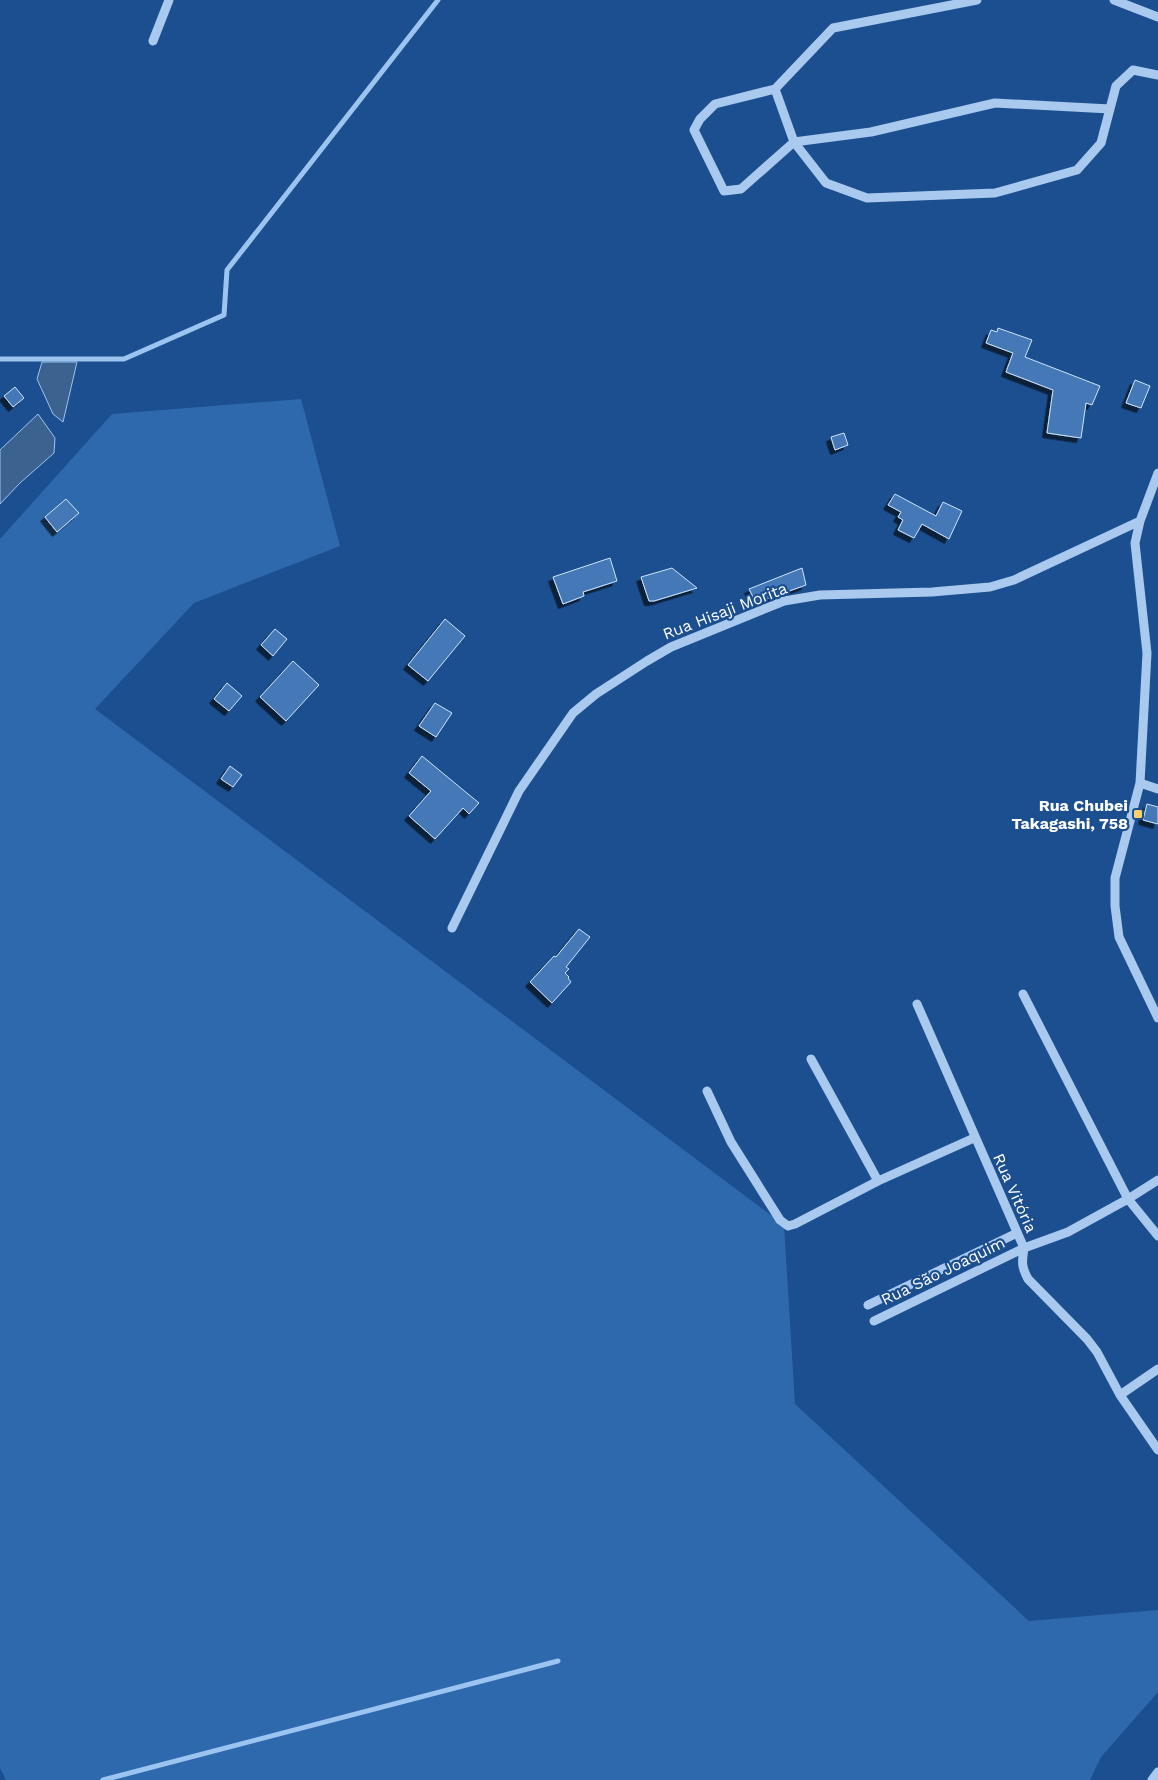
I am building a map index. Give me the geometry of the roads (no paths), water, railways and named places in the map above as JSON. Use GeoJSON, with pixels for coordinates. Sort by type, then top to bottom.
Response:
{"type":"FeatureCollection","features":[{"type":"Feature","properties":{"kind":"street"},"geometry":{"type":"LineString","coordinates":[[153,41],[169,0]]}},
{"type":"Feature","properties":{"kind":"street"},"geometry":{"type":"LineString","coordinates":[[977,0],[834,28],[775,89],[715,104],[700,119],[694,130],[724,191],[741,189],[794,142],[872,132],[995,103],[1110,109]]}},
{"type":"Feature","properties":{"kind":"street"},"geometry":{"type":"LineString","coordinates":[[1114,0],[1158,18]]}},
{"type":"Feature","properties":{"kind":"street"},"geometry":{"type":"LineString","coordinates":[[775,89],[794,142],[826,182],[866,198],[995,193],[1077,170],[1101,143],[1116,86],[1133,70],[1158,75]]}},
{"type":"Feature","properties":{"kind":"street"},"geometry":{"type":"LineString","coordinates":[[1158,473],[1140,521],[1135,543],[1147,654],[1140,783],[1115,878],[1115,906],[1119,937],[1158,1018]]}},
{"type":"Feature","properties":{"kind":"street","name":"Rua Hisaji Morita"},"geometry":{"type":"LineString","coordinates":[[452,928],[519,791],[573,713],[596,694],[647,661],[672,647],[784,601],[820,595],[932,592],[990,587],[1014,580],[1140,521]]}},
{"type":"Feature","properties":{"kind":"street"},"geometry":{"type":"LineString","coordinates":[[1140,783],[1158,789]]}},
{"type":"Feature","properties":{"kind":"street"},"geometry":{"type":"LineString","coordinates":[[1023,994],[1128,1200],[1158,1236]]}},
{"type":"Feature","properties":{"kind":"street","name":"Rua Vitória"},"geometry":{"type":"LineString","coordinates":[[917,1004],[974,1138],[1024,1248],[1022,1266],[1028,1279],[1087,1339],[1097,1352],[1120,1395],[1158,1450]]}},
{"type":"Feature","properties":{"kind":"street"},"geometry":{"type":"LineString","coordinates":[[811,1059],[878,1181]]}},
{"type":"Feature","properties":{"kind":"street"},"geometry":{"type":"LineString","coordinates":[[707,1091],[731,1142],[783,1223],[788,1226],[878,1181],[974,1138]]}},
{"type":"Feature","properties":{"kind":"street","name":"Rua São Joaquim"},"geometry":{"type":"LineString","coordinates":[[874,1321],[1024,1248],[1068,1232],[1128,1200],[1158,1180]]}},
{"type":"Feature","properties":{"kind":"street"},"geometry":{"type":"LineString","coordinates":[[868,1305],[1017,1234]]}},
{"type":"Feature","properties":{"kind":"street"},"geometry":{"type":"LineString","coordinates":[[1120,1395],[1158,1370]]}},
{"type":"Feature","properties":{"kind":"street"},"geometry":{"type":"LineString","coordinates":[[1152,1780],[1158,1772]]}},
{"type":"Feature","properties":{"kind":"waterway"},"geometry":{"type":"LineString","coordinates":[[0,359],[124,359],[224,315],[227,270],[438,0]]}},
{"type":"Feature","properties":{"kind":"waterway"},"geometry":{"type":"LineString","coordinates":[[103,1780],[558,1661]]}},
{"type":"Feature","properties":{"kind":"place","name":"Rua Chubei Takagashi, 758"},"geometry":{"type":"Point","coordinates":[1138,814]}}]}
